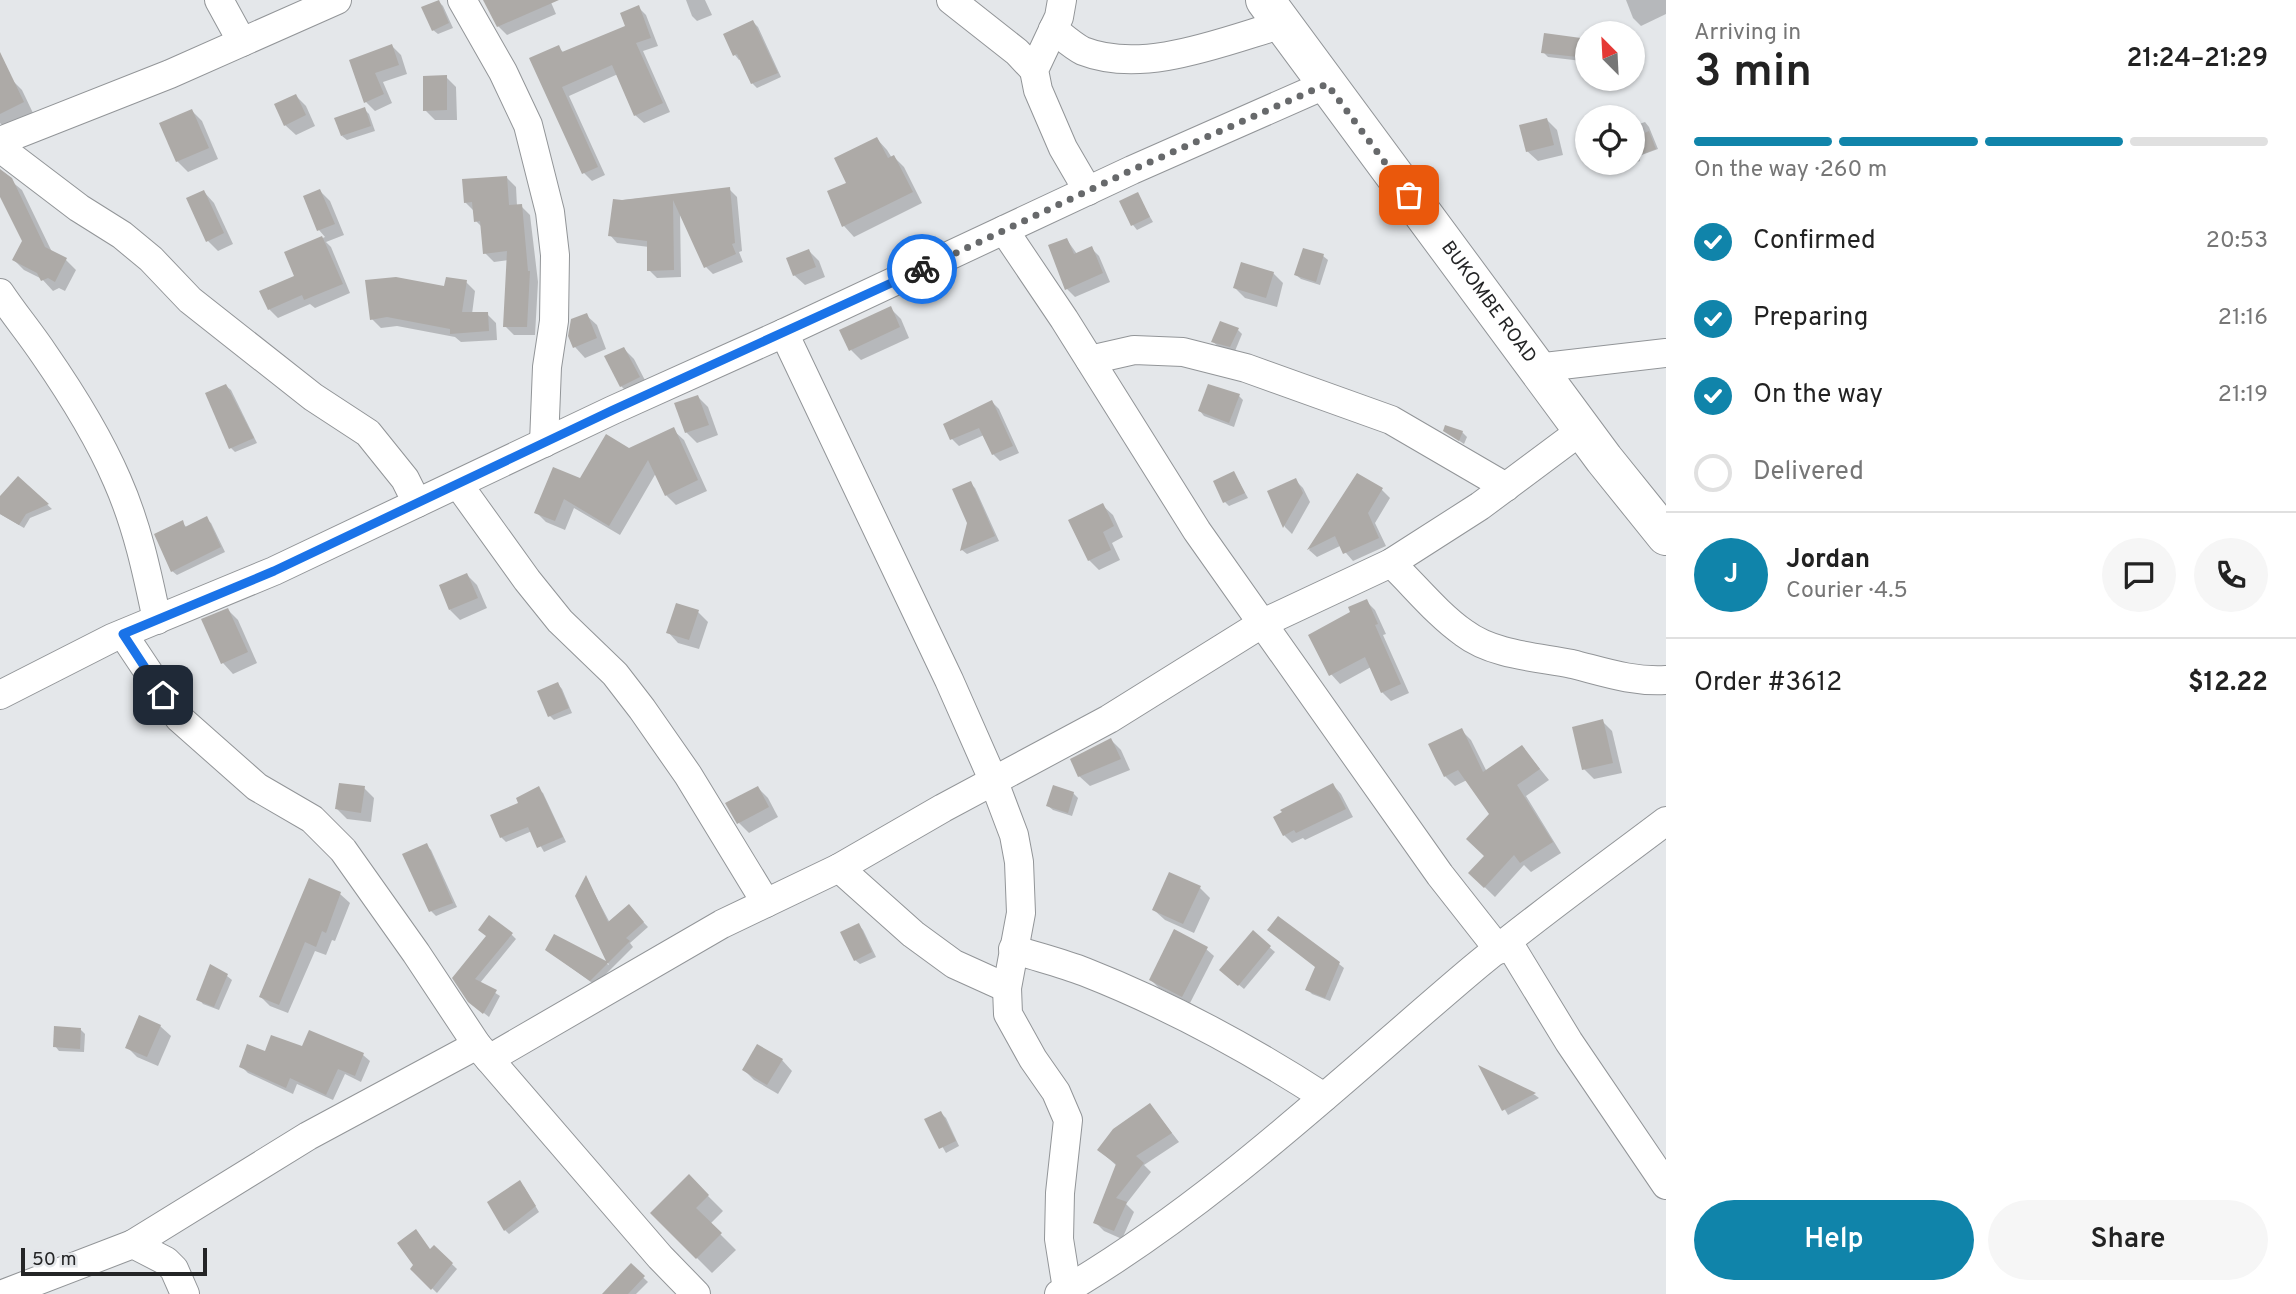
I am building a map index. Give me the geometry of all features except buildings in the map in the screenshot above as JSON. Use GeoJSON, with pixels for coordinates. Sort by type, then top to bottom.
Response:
{"type":"FeatureCollection","features":[{"type":"Feature","properties":{"kind":"main road","name":"BUKOMBE ROAD"},"geometry":{"type":"LineString","coordinates":[[1274,12],[1582,430],[1666,537]]}},
{"type":"Feature","properties":{"kind":"street"},"geometry":{"type":"LineString","coordinates":[[219,0],[242,42]]}},
{"type":"Feature","properties":{"kind":"street"},"geometry":{"type":"LineString","coordinates":[[0,141],[170,74],[337,0]]}},
{"type":"Feature","properties":{"kind":"street"},"geometry":{"type":"LineString","coordinates":[[462,0],[503,72],[528,125],[550,212],[555,255],[554,320],[547,367],[544,443]]}},
{"type":"Feature","properties":{"kind":"street"},"geometry":{"type":"LineString","coordinates":[[951,0],[1017,52],[1034,70],[1042,101],[1063,148],[1088,191]]}},
{"type":"Feature","properties":{"kind":"street"},"geometry":{"type":"LineString","coordinates":[[1034,70],[1059,17],[1062,0]]}},
{"type":"Feature","properties":{"kind":"street"},"geometry":{"type":"LineString","coordinates":[[1053,29],[1082,50],[1119,59],[1164,55],[1274,12]]}},
{"type":"Feature","properties":{"kind":"street"},"geometry":{"type":"LineString","coordinates":[[0,695],[123,634],[274,571],[1088,191],[1327,84]]}},
{"type":"Feature","properties":{"kind":"street"},"geometry":{"type":"LineString","coordinates":[[0,148],[79,208],[122,235],[151,259],[190,300],[313,397],[368,433],[405,479],[417,503]]}},
{"type":"Feature","properties":{"kind":"street"},"geometry":{"type":"LineString","coordinates":[[1004,230],[1197,530],[1440,875],[1503,946],[1666,1185]]}},
{"type":"Feature","properties":{"kind":"street"},"geometry":{"type":"LineString","coordinates":[[0,293],[45,355],[95,436],[117,479],[144,555],[157,620]]}},
{"type":"Feature","properties":{"kind":"street"},"geometry":{"type":"LineString","coordinates":[[783,333],[949,680],[1014,835],[1019,862],[1021,913],[1007,988],[1007,1014],[1056,1092],[1068,1120],[1060,1194],[1059,1239],[1063,1292],[1185,1210],[1503,946],[1666,821]]}},
{"type":"Feature","properties":{"kind":"street"},"geometry":{"type":"LineString","coordinates":[[1090,360],[1134,350],[1183,352],[1245,368],[1391,420],[1506,487]]}},
{"type":"Feature","properties":{"kind":"street"},"geometry":{"type":"LineString","coordinates":[[1536,368],[1666,353]]}},
{"type":"Feature","properties":{"kind":"street"},"geometry":{"type":"LineString","coordinates":[[3,1294],[133,1244],[308,1136],[483,1052],[722,924],[839,868],[1110,719],[1263,623],[1391,563],[1480,506],[1582,430]]}},
{"type":"Feature","properties":{"kind":"street"},"geometry":{"type":"LineString","coordinates":[[458,484],[560,621],[587,650],[615,674],[642,709],[695,785],[766,903]]}},
{"type":"Feature","properties":{"kind":"street"},"geometry":{"type":"LineString","coordinates":[[1391,563],[1440,614],[1466,635],[1496,648],[1608,675],[1644,681],[1666,680]]}},
{"type":"Feature","properties":{"kind":"street"},"geometry":{"type":"LineString","coordinates":[[123,634],[179,718],[257,787],[312,819],[343,850],[483,1052],[660,1257],[696,1294]]}},
{"type":"Feature","properties":{"kind":"street"},"geometry":{"type":"LineString","coordinates":[[839,868],[913,933],[954,964],[1007,988]]}},
{"type":"Feature","properties":{"kind":"street"},"geometry":{"type":"LineString","coordinates":[[1013,949],[1083,972],[1206,1027],[1324,1097]]}},
{"type":"Feature","properties":{"kind":"street"},"geometry":{"type":"LineString","coordinates":[[133,1244],[166,1261],[174,1269],[185,1294]]}},
{"type":"Feature","properties":{"kind":"way so far"},"geometry":{"type":"LineString","coordinates":[[922,269],[1132,170],[1327,84],[1409,195]]}},
{"type":"Feature","properties":{"kind":"route"},"geometry":{"type":"LineString","coordinates":[[163,695],[123,634],[274,571],[613,410],[922,269]]}}]}
